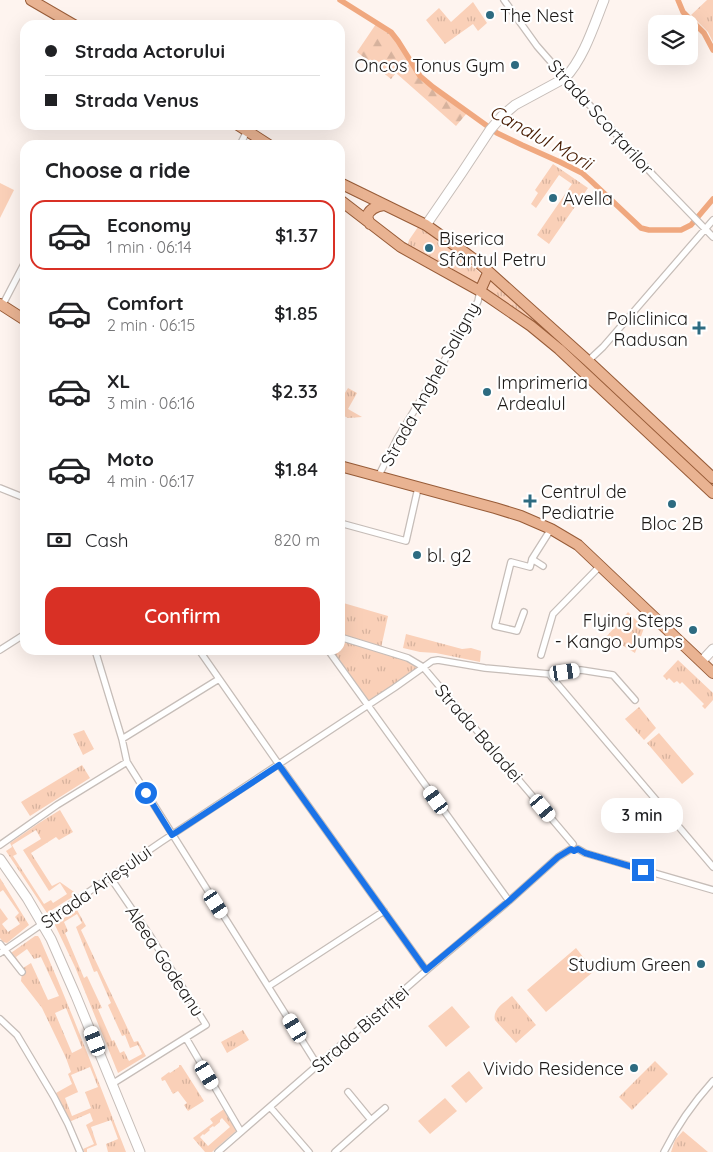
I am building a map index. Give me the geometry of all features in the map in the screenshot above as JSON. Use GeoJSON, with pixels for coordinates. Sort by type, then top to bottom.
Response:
{"type":"FeatureCollection","features":[{"type":"Feature","properties":{"kind":"main road"},"geometry":{"type":"LineString","coordinates":[[30,0],[65,20]]}},
{"type":"Feature","properties":{"kind":"main road"},"geometry":{"type":"LineString","coordinates":[[426,225],[502,116],[516,105],[565,78],[574,67],[604,0]]}},
{"type":"Feature","properties":{"kind":"main road"},"geometry":{"type":"LineString","coordinates":[[248,131],[262,140]]}},
{"type":"Feature","properties":{"kind":"main road"},"geometry":{"type":"LineString","coordinates":[[345,186],[426,225],[460,249],[588,361],[713,478]]}},
{"type":"Feature","properties":{"kind":"main road"},"geometry":{"type":"LineString","coordinates":[[345,204],[401,247],[480,291],[531,326],[551,342],[713,493]]}},
{"type":"Feature","properties":{"kind":"main road"},"geometry":{"type":"LineString","coordinates":[[370,224],[366,216],[368,212],[384,205]]}},
{"type":"Feature","properties":{"kind":"main road"},"geometry":{"type":"LineString","coordinates":[[480,291],[488,273]]}},
{"type":"Feature","properties":{"kind":"main road"},"geometry":{"type":"LineString","coordinates":[[1,305],[20,317]]}},
{"type":"Feature","properties":{"kind":"main road"},"geometry":{"type":"LineString","coordinates":[[345,467],[521,516],[551,528],[578,545],[713,673]]}},
{"type":"Feature","properties":{"kind":"main road"},"geometry":{"type":"LineString","coordinates":[[701,662],[713,648]]}},
{"type":"Feature","properties":{"kind":"main road"},"geometry":{"type":"LineString","coordinates":[[0,859],[18,883],[43,923],[59,955],[140,1152]]}},
{"type":"Feature","properties":{"kind":"street","name":"Strada Scorțarilor"},"geometry":{"type":"LineString","coordinates":[[504,0],[537,46],[565,78],[654,176],[713,237]]}},
{"type":"Feature","properties":{"kind":"street"},"geometry":{"type":"LineString","coordinates":[[243,140],[248,131]]}},
{"type":"Feature","properties":{"kind":"street"},"geometry":{"type":"LineString","coordinates":[[588,361],[603,347],[713,220]]}},
{"type":"Feature","properties":{"kind":"street"},"geometry":{"type":"LineString","coordinates":[[1,305],[20,271]]}},
{"type":"Feature","properties":{"kind":"street","name":"Strada Anghel Saligny"},"geometry":{"type":"LineString","coordinates":[[378,477],[404,427],[462,334],[478,301],[480,291]]}},
{"type":"Feature","properties":{"kind":"street"},"geometry":{"type":"LineString","coordinates":[[0,488],[20,496]]}},
{"type":"Feature","properties":{"kind":"street"},"geometry":{"type":"LineString","coordinates":[[345,524],[406,541],[418,488]]}},
{"type":"Feature","properties":{"kind":"street"},"geometry":{"type":"LineString","coordinates":[[524,612],[517,631],[495,626],[511,562],[530,567],[532,559],[551,528]]}},
{"type":"Feature","properties":{"kind":"street"},"geometry":{"type":"LineString","coordinates":[[532,559],[544,566]]}},
{"type":"Feature","properties":{"kind":"street"},"geometry":{"type":"LineString","coordinates":[[541,655],[553,614],[600,566]]}},
{"type":"Feature","properties":{"kind":"street"},"geometry":{"type":"LineString","coordinates":[[0,650],[20,637]]}},
{"type":"Feature","properties":{"kind":"street"},"geometry":{"type":"LineString","coordinates":[[345,639],[408,658],[423,667],[432,660],[438,660],[485,668],[549,674],[581,670],[613,675],[635,700]]}},
{"type":"Feature","properties":{"kind":"street"},"geometry":{"type":"LineString","coordinates":[[97,655],[127,762],[318,1066]]}},
{"type":"Feature","properties":{"kind":"street"},"geometry":{"type":"LineString","coordinates":[[203,655],[426,970]]}},
{"type":"Feature","properties":{"kind":"street"},"geometry":{"type":"LineString","coordinates":[[332,655],[509,901]]}},
{"type":"Feature","properties":{"kind":"street","name":"Strada Arieșului"},"geometry":{"type":"LineString","coordinates":[[2,952],[172,835],[423,667]]}},
{"type":"Feature","properties":{"kind":"street","name":"Strada Baladei"},"geometry":{"type":"LineString","coordinates":[[423,667],[574,847]]}},
{"type":"Feature","properties":{"kind":"street"},"geometry":{"type":"LineString","coordinates":[[549,674],[713,867]]}},
{"type":"Feature","properties":{"kind":"street"},"geometry":{"type":"LineString","coordinates":[[122,739],[220,679]]}},
{"type":"Feature","properties":{"kind":"street"},"geometry":{"type":"LineString","coordinates":[[0,845],[57,805],[127,762]]}},
{"type":"Feature","properties":{"kind":"street"},"geometry":{"type":"LineString","coordinates":[[574,847],[585,853],[713,890]]}},
{"type":"Feature","properties":{"kind":"street","name":"Strada Bistriței"},"geometry":{"type":"LineString","coordinates":[[218,1152],[426,970],[509,901],[558,857],[574,847]]}},
{"type":"Feature","properties":{"kind":"street","name":"Aleea Godeanu"},"geometry":{"type":"LineString","coordinates":[[110,877],[206,1025],[112,1084]]}},
{"type":"Feature","properties":{"kind":"street"},"geometry":{"type":"LineString","coordinates":[[269,986],[384,911]]}},
{"type":"Feature","properties":{"kind":"street"},"geometry":{"type":"LineString","coordinates":[[0,944],[2,952],[22,972]]}},
{"type":"Feature","properties":{"kind":"street"},"geometry":{"type":"LineString","coordinates":[[0,1019],[17,1035],[54,1097],[80,1152]]}},
{"type":"Feature","properties":{"kind":"street","name":"Aleea Godeanu"},"geometry":{"type":"LineString","coordinates":[[186,1038],[241,1132]]}},
{"type":"Feature","properties":{"kind":"street"},"geometry":{"type":"LineString","coordinates":[[664,1152],[688,1111],[713,1081]]}},
{"type":"Feature","properties":{"kind":"street"},"geometry":{"type":"LineString","coordinates":[[348,1092],[371,1120]]}},
{"type":"Feature","properties":{"kind":"street"},"geometry":{"type":"LineString","coordinates":[[270,1107],[309,1152]]}},
{"type":"Feature","properties":{"kind":"street"},"geometry":{"type":"LineString","coordinates":[[335,1152],[385,1108]]}},
{"type":"Feature","properties":{"kind":"green space"},"geometry":{"type":"Polygon","coordinates":[[[707,0],[713,0],[713,42],[708,32],[698,22],[698,15],[691,15],[707,0]]]}},
{"type":"Feature","properties":{"kind":"green space"},"geometry":{"type":"Polygon","coordinates":[[[473,2],[487,23],[478,31],[473,24],[445,44],[426,20],[439,8],[451,22],[473,2]]]}},
{"type":"Feature","properties":{"kind":"green space"},"geometry":{"type":"Polygon","coordinates":[[[376,24],[390,34],[423,82],[467,113],[456,126],[396,73],[391,79],[357,52],[376,24]]]}},
{"type":"Feature","properties":{"kind":"green space"},"geometry":{"type":"Polygon","coordinates":[[[553,164],[588,188],[549,244],[537,235],[572,184],[559,175],[536,208],[531,204],[538,193],[535,190],[553,164]]]}},
{"type":"Feature","properties":{"kind":"green space"},"geometry":{"type":"Polygon","coordinates":[[[0,183],[14,190],[0,218],[0,183]]]}},
{"type":"Feature","properties":{"kind":"green space"},"geometry":{"type":"Polygon","coordinates":[[[418,227],[432,235],[479,272],[483,277],[478,285],[442,267],[408,244],[418,227]]]}},
{"type":"Feature","properties":{"kind":"green space"},"geometry":{"type":"Polygon","coordinates":[[[490,277],[713,483],[713,491],[484,289],[490,277]]]}},
{"type":"Feature","properties":{"kind":"green space"},"geometry":{"type":"Polygon","coordinates":[[[348,388],[357,393],[348,409],[362,417],[345,416],[345,393],[348,388]]]}},
{"type":"Feature","properties":{"kind":"green space"},"geometry":{"type":"Polygon","coordinates":[[[345,603],[388,616],[381,648],[345,636],[345,603]]]}},
{"type":"Feature","properties":{"kind":"green space"},"geometry":{"type":"Polygon","coordinates":[[[628,612],[644,628],[635,653],[607,636],[628,612]]]}},
{"type":"Feature","properties":{"kind":"green space"},"geometry":{"type":"Polygon","coordinates":[[[406,634],[462,649],[471,648],[481,651],[480,662],[403,648],[406,634]]]}},
{"type":"Feature","properties":{"kind":"green space"},"geometry":{"type":"Polygon","coordinates":[[[345,639],[423,667],[367,705],[332,655],[345,655],[345,639]]]}},
{"type":"Feature","properties":{"kind":"green space"},"geometry":{"type":"Polygon","coordinates":[[[678,660],[713,693],[713,700],[705,709],[702,706],[704,704],[682,682],[680,684],[677,681],[674,683],[669,678],[667,680],[663,676],[678,660]]]}},
{"type":"Feature","properties":{"kind":"green space"},"geometry":{"type":"Polygon","coordinates":[[[639,707],[656,728],[644,740],[625,719],[639,707]]]}},
{"type":"Feature","properties":{"kind":"green space"},"geometry":{"type":"Polygon","coordinates":[[[84,730],[94,749],[83,755],[73,734],[84,730]]]}},
{"type":"Feature","properties":{"kind":"green space"},"geometry":{"type":"Polygon","coordinates":[[[659,733],[694,774],[682,784],[647,743],[659,733]]]}},
{"type":"Feature","properties":{"kind":"green space"},"geometry":{"type":"Polygon","coordinates":[[[677,755],[692,773],[682,781],[667,763],[677,755]]]}},
{"type":"Feature","properties":{"kind":"green space"},"geometry":{"type":"Polygon","coordinates":[[[82,765],[90,778],[30,816],[21,802],[82,765]]]}},
{"type":"Feature","properties":{"kind":"green space"},"geometry":{"type":"Polygon","coordinates":[[[60,810],[73,832],[59,840],[56,837],[31,853],[52,886],[60,882],[77,894],[47,913],[6,851],[12,847],[10,843],[60,810]],[[36,830],[12,845],[17,854],[13,856],[44,904],[51,900],[53,903],[67,894],[60,883],[49,891],[23,850],[41,839],[36,830]]]}},
{"type":"Feature","properties":{"kind":"green space"},"geometry":{"type":"Polygon","coordinates":[[[0,878],[29,925],[7,943],[3,942],[0,938],[0,908],[8,919],[2,924],[8,932],[20,924],[15,917],[19,913],[3,890],[0,892],[0,878]]]}},
{"type":"Feature","properties":{"kind":"green space"},"geometry":{"type":"Polygon","coordinates":[[[77,910],[86,926],[81,930],[134,1042],[138,1041],[146,1056],[118,1073],[75,967],[55,925],[77,910]],[[77,914],[64,922],[68,931],[65,933],[84,978],[87,976],[102,1008],[98,1009],[112,1041],[114,1040],[120,1053],[124,1051],[129,1061],[142,1054],[138,1045],[130,1048],[125,1035],[122,1036],[108,1005],[111,1003],[97,971],[94,972],[76,927],[82,923],[77,914]]]}},
{"type":"Feature","properties":{"kind":"green space"},"geometry":{"type":"Polygon","coordinates":[[[35,936],[38,936],[40,939],[126,1152],[108,1152],[106,1144],[118,1139],[111,1120],[91,1127],[97,1145],[84,1152],[83,1149],[94,1144],[86,1125],[93,1121],[90,1113],[69,1122],[56,1093],[72,1084],[68,1074],[71,1072],[66,1058],[42,1008],[21,981],[22,973],[8,955],[35,936]],[[27,949],[16,957],[23,968],[31,963],[48,1000],[59,996],[41,957],[34,959],[27,949]],[[66,1008],[55,1013],[72,1053],[82,1048],[66,1008]],[[90,1067],[71,1075],[78,1092],[65,1098],[72,1116],[91,1108],[85,1092],[98,1087],[90,1067]]]}},
{"type":"Feature","properties":{"kind":"green space"},"geometry":{"type":"Polygon","coordinates":[[[576,948],[594,971],[546,1012],[527,990],[576,948]]]}},
{"type":"Feature","properties":{"kind":"green space"},"geometry":{"type":"Polygon","coordinates":[[[512,996],[536,1025],[516,1043],[495,1020],[497,1009],[512,996]]]}},
{"type":"Feature","properties":{"kind":"green space"},"geometry":{"type":"Polygon","coordinates":[[[452,1006],[470,1027],[446,1047],[428,1026],[452,1006]]]}},
{"type":"Feature","properties":{"kind":"green space"},"geometry":{"type":"Polygon","coordinates":[[[243,1030],[249,1040],[227,1053],[221,1042],[243,1030]]]}},
{"type":"Feature","properties":{"kind":"green space"},"geometry":{"type":"Polygon","coordinates":[[[655,1061],[668,1074],[632,1110],[619,1097],[655,1061]]]}},
{"type":"Feature","properties":{"kind":"green space"},"geometry":{"type":"Polygon","coordinates":[[[181,1065],[204,1101],[188,1111],[184,1105],[187,1103],[178,1091],[173,1094],[165,1080],[162,1081],[161,1078],[179,1067],[181,1065]]]}},
{"type":"Feature","properties":{"kind":"green space"},"geometry":{"type":"Polygon","coordinates":[[[469,1071],[483,1088],[466,1103],[451,1086],[469,1071]]]}},
{"type":"Feature","properties":{"kind":"green space"},"geometry":{"type":"Polygon","coordinates":[[[445,1098],[457,1111],[430,1134],[418,1121],[445,1098]]]}},
{"type":"Feature","properties":{"kind":"green space"},"geometry":{"type":"Polygon","coordinates":[[[224,1109],[237,1130],[212,1152],[205,1152],[193,1138],[213,1123],[210,1119],[224,1109]],[[222,1118],[220,1122],[200,1137],[208,1146],[230,1127],[222,1118]]]}},
{"type":"Feature","properties":{"kind":"green space"},"geometry":{"type":"Polygon","coordinates":[[[683,1131],[708,1152],[671,1152],[675,1140],[683,1131]]]}},
{"type":"Feature","properties":{"kind":"waterway","name":"Canalul Morii"},"geometry":{"type":"LineString","coordinates":[[340,0],[391,32],[420,76],[433,87],[497,133],[582,173],[641,228],[649,230],[681,230],[691,225],[713,199]]}},
{"type":"Feature","properties":{"kind":"waterway","name":"Canalul Morii"},"geometry":{"type":"LineString","coordinates":[[678,0],[683,12],[704,33],[713,50]]}},
{"type":"Feature","properties":{"kind":"place","name":"The Nest"},"geometry":{"type":"Point","coordinates":[490,15]}},
{"type":"Feature","properties":{"kind":"place","name":"Oncos Tonus Gym"},"geometry":{"type":"Point","coordinates":[515,65]}},
{"type":"Feature","properties":{"kind":"place","name":"Avella"},"geometry":{"type":"Point","coordinates":[553,198]}},
{"type":"Feature","properties":{"kind":"place","name":"Biserica Sfântul Petru"},"geometry":{"type":"Point","coordinates":[429,248]}},
{"type":"Feature","properties":{"kind":"place","name":"Policlinica Radusan"},"geometry":{"type":"Point","coordinates":[699,328]}},
{"type":"Feature","properties":{"kind":"place","name":"Imprimeria Ardealul"},"geometry":{"type":"Point","coordinates":[487,392]}},
{"type":"Feature","properties":{"kind":"place","name":"Centrul de Pediatrie"},"geometry":{"type":"Point","coordinates":[530,501]}},
{"type":"Feature","properties":{"kind":"place","name":"Bloc 2B"},"geometry":{"type":"Point","coordinates":[672,504]}},
{"type":"Feature","properties":{"kind":"place","name":"bl. g2"},"geometry":{"type":"Point","coordinates":[417,555]}},
{"type":"Feature","properties":{"kind":"place","name":"Flying Steps - Kango Jumps"},"geometry":{"type":"Point","coordinates":[693,630]}},
{"type":"Feature","properties":{"kind":"place","name":"Studium Green"},"geometry":{"type":"Point","coordinates":[701,964]}},
{"type":"Feature","properties":{"kind":"place","name":"Vivido Residence"},"geometry":{"type":"Point","coordinates":[634,1068]}},
{"type":"Feature","properties":{"kind":"route"},"geometry":{"type":"LineString","coordinates":[[146,793],[172,835],[279,765],[426,970],[509,901],[558,857],[571,849],[574,851],[578,849],[581,852],[643,870]]}}]}
